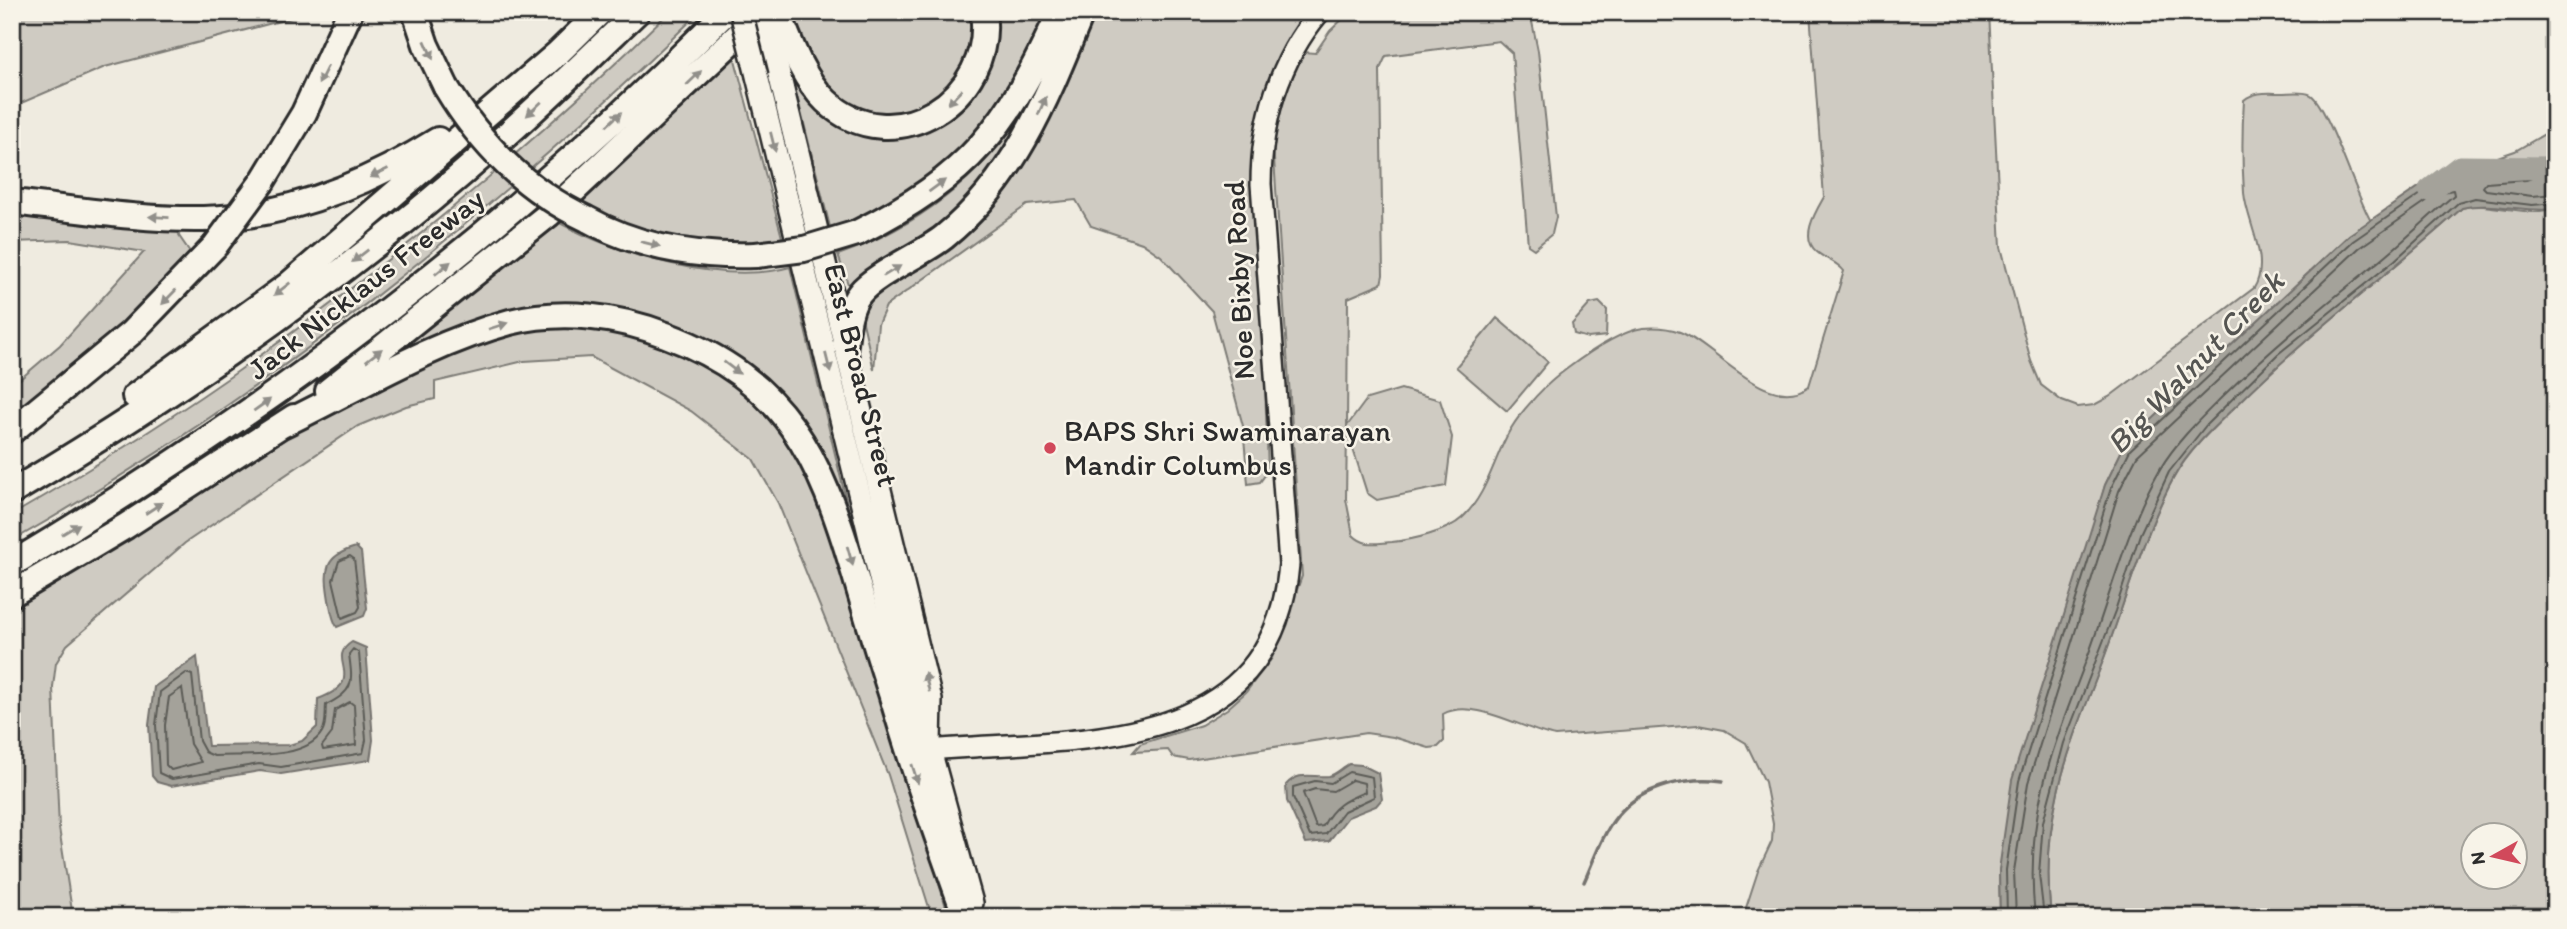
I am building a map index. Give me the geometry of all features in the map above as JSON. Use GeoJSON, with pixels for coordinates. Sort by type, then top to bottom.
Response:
{"type":"FeatureCollection","features":[{"type":"Feature","properties":{"kind":"highway"},"geometry":{"type":"LineString","coordinates":[[12,431],[131,333],[215,246],[262,182],[304,113],[350,12]]}},
{"type":"Feature","properties":{"kind":"highway"},"geometry":{"type":"LineString","coordinates":[[415,12],[426,45],[446,87],[482,140],[506,165],[543,196],[620,236],[663,248],[704,255],[756,255],[803,249],[857,233],[907,208],[953,174],[976,152],[1015,101],[1034,70],[1060,12]]}},
{"type":"Feature","properties":{"kind":"highway"},"geometry":{"type":"LineString","coordinates":[[12,484],[287,286],[502,102],[600,12]]}},
{"type":"Feature","properties":{"kind":"highway","name":"Jack Nicklaus Freeway"},"geometry":{"type":"LineString","coordinates":[[12,492],[187,382],[308,296],[486,153],[637,12]]}},
{"type":"Feature","properties":{"kind":"highway","name":"Jack Nicklaus Freeway"},"geometry":{"type":"LineString","coordinates":[[12,564],[210,441],[395,307],[541,187],[726,12]]}},
{"type":"Feature","properties":{"kind":"highway"},"geometry":{"type":"LineString","coordinates":[[12,594],[126,526],[280,426],[548,215],[763,12]]}},
{"type":"Feature","properties":{"kind":"highway"},"geometry":{"type":"LineString","coordinates":[[778,12],[784,52],[827,101],[864,122],[887,125],[910,123],[953,102],[965,85],[983,48],[983,12]]}},
{"type":"Feature","properties":{"kind":"highway"},"geometry":{"type":"LineString","coordinates":[[845,344],[848,323],[860,293],[944,238],[979,205],[1006,171],[1030,134],[1082,12]]}},
{"type":"Feature","properties":{"kind":"highway"},"geometry":{"type":"LineString","coordinates":[[12,202],[153,217],[204,219],[281,209],[310,202],[368,178],[411,157],[502,102]]}},
{"type":"Feature","properties":{"kind":"highway"},"geometry":{"type":"LineString","coordinates":[[280,426],[449,344],[512,322],[536,318],[615,319],[672,337],[726,363],[786,417],[825,482],[915,774],[966,917]]}},
{"type":"Feature","properties":{"kind":"main road","name":"East Broad Street"},"geometry":{"type":"LineString","coordinates":[[741,12],[911,705],[930,750],[976,917]]}},
{"type":"Feature","properties":{"kind":"main road","name":"East Broad Street"},"geometry":{"type":"LineString","coordinates":[[763,12],[784,52],[845,344],[931,700],[930,750]]}},
{"type":"Feature","properties":{"kind":"street","name":"Noe Bixby Road"},"geometry":{"type":"LineString","coordinates":[[930,750],[1119,734],[1157,727],[1186,716],[1225,694],[1257,662],[1269,643],[1280,618],[1289,565],[1263,204],[1262,149],[1276,89],[1295,50],[1320,12]]}},
{"type":"Feature","properties":{"kind":"shaded area"},"geometry":{"type":"Polygon","coordinates":[[[12,12],[314,12],[105,67],[12,107],[12,12]]]}},
{"type":"Feature","properties":{"kind":"shaded area"},"geometry":{"type":"Polygon","coordinates":[[[669,12],[700,12],[540,160],[373,299],[197,426],[12,541],[12,515],[187,406],[273,347],[356,284],[517,153],[669,12]]]}},
{"type":"Feature","properties":{"kind":"shaded area"},"geometry":{"type":"Polygon","coordinates":[[[789,12],[970,12],[972,34],[968,56],[958,75],[926,106],[905,114],[884,116],[862,112],[843,102],[822,84],[789,12]]]}},
{"type":"Feature","properties":{"kind":"shaded area"},"geometry":{"type":"Polygon","coordinates":[[[990,12],[1050,12],[1031,54],[978,137],[900,202],[831,231],[792,76],[795,75],[820,107],[936,122],[990,12]]]}},
{"type":"Feature","properties":{"kind":"shaded area"},"geometry":{"type":"Polygon","coordinates":[[[1090,12],[1310,12],[1281,59],[1261,264],[1268,471],[1260,482],[1248,484],[1243,426],[1212,311],[1161,256],[1142,243],[1091,226],[1076,200],[1027,205],[886,306],[878,324],[874,370],[861,314],[867,296],[959,235],[1090,12]]]}},
{"type":"Feature","properties":{"kind":"shaded area"},"geometry":{"type":"Polygon","coordinates":[[[1350,12],[1530,12],[1538,51],[1556,217],[1552,234],[1534,249],[1528,245],[1512,53],[1499,41],[1386,56],[1380,69],[1383,275],[1381,284],[1348,298],[1347,426],[1367,399],[1401,389],[1440,400],[1452,437],[1446,486],[1377,500],[1367,493],[1347,430],[1346,499],[1353,535],[1371,543],[1400,541],[1429,534],[1456,523],[1478,498],[1510,430],[1536,396],[1585,356],[1633,330],[1657,328],[1680,332],[1694,339],[1759,386],[1776,392],[1793,393],[1809,386],[1844,271],[1817,252],[1809,239],[1811,225],[1824,197],[1810,12],[1989,12],[2001,247],[2031,361],[2041,385],[2062,401],[2078,407],[2094,405],[2109,397],[2254,288],[2260,266],[2244,193],[2244,100],[2262,93],[2299,92],[2309,94],[2316,100],[2371,221],[2349,235],[2124,446],[2105,485],[1999,870],[2000,917],[1743,917],[1758,871],[1772,841],[1773,824],[1765,782],[1746,743],[1724,730],[1698,725],[1555,736],[1469,709],[1443,714],[1444,741],[1438,747],[1429,748],[1393,737],[1366,733],[1189,760],[1173,757],[1168,750],[1133,752],[1140,744],[1201,725],[1227,709],[1246,692],[1272,658],[1302,576],[1273,144],[1285,94],[1304,52],[1315,53],[1330,31],[1350,12]]]}},
{"type":"Feature","properties":{"kind":"shaded area"},"geometry":{"type":"Polygon","coordinates":[[[733,52],[783,241],[730,246],[636,231],[577,203],[733,52]]]}},
{"type":"Feature","properties":{"kind":"shaded area"},"geometry":{"type":"Polygon","coordinates":[[[1038,89],[1028,122],[960,214],[850,290],[838,255],[899,227],[953,190],[1000,144],[1038,89]]]}},
{"type":"Feature","properties":{"kind":"shaded area"},"geometry":{"type":"Polygon","coordinates":[[[2555,128],[2555,154],[2523,165],[2462,169],[2515,151],[2555,128]]]}},
{"type":"Feature","properties":{"kind":"shaded area"},"geometry":{"type":"Polygon","coordinates":[[[2475,205],[2532,212],[2555,209],[2555,917],[2051,917],[2049,850],[2052,820],[2066,762],[2142,549],[2173,479],[2203,438],[2221,420],[2321,328],[2462,208],[2475,205]]]}},
{"type":"Feature","properties":{"kind":"shaded area"},"geometry":{"type":"Polygon","coordinates":[[[12,209],[180,228],[179,236],[192,255],[130,323],[12,417],[12,386],[60,345],[144,252],[70,240],[12,242],[12,209]]]}},
{"type":"Feature","properties":{"kind":"shaded area"},"geometry":{"type":"Polygon","coordinates":[[[556,221],[609,245],[670,264],[733,272],[763,272],[790,267],[863,570],[780,401],[600,311],[379,364],[556,221]]]}},
{"type":"Feature","properties":{"kind":"shaded area"},"geometry":{"type":"Polygon","coordinates":[[[1599,302],[1607,310],[1606,336],[1588,338],[1574,334],[1572,324],[1590,304],[1599,302]]]}},
{"type":"Feature","properties":{"kind":"shaded area"},"geometry":{"type":"Polygon","coordinates":[[[1497,318],[1548,362],[1507,411],[1456,367],[1497,318]]]}},
{"type":"Feature","properties":{"kind":"shaded area"},"geometry":{"type":"Polygon","coordinates":[[[597,325],[710,361],[775,418],[824,499],[949,917],[932,917],[888,775],[778,503],[753,459],[691,411],[591,357],[524,361],[435,382],[435,399],[406,406],[358,426],[185,543],[67,645],[56,663],[53,687],[59,828],[73,917],[22,917],[12,859],[12,609],[210,488],[334,407],[426,362],[517,330],[597,325]]]}},
{"type":"Feature","properties":{"kind":"water"},"geometry":{"type":"Polygon","coordinates":[[[2555,154],[2555,209],[2484,206],[2462,208],[2293,352],[2212,429],[2186,458],[2151,525],[2066,762],[2052,820],[2049,850],[2051,917],[2000,917],[1999,870],[2012,780],[2105,485],[2124,446],[2349,235],[2432,178],[2462,169],[2523,165],[2555,154]]]}},
{"type":"Feature","properties":{"kind":"water"},"geometry":{"type":"Polygon","coordinates":[[[356,547],[361,552],[367,608],[364,616],[337,627],[329,600],[327,572],[332,560],[356,547]]]}},
{"type":"Feature","properties":{"kind":"water"},"geometry":{"type":"Polygon","coordinates":[[[352,642],[366,648],[373,740],[370,760],[281,774],[260,771],[171,786],[157,782],[152,776],[149,725],[154,687],[197,657],[208,746],[289,745],[302,741],[317,727],[318,699],[342,684],[342,656],[344,649],[352,642]]]}},
{"type":"Feature","properties":{"kind":"water"},"geometry":{"type":"Polygon","coordinates":[[[1349,764],[1362,765],[1378,773],[1382,799],[1376,806],[1348,817],[1329,841],[1306,843],[1287,801],[1286,785],[1301,776],[1331,775],[1349,764]]]}},
{"type":"Feature","properties":{"kind":"waterway","name":"Big Walnut Creek"},"geometry":{"type":"LineString","coordinates":[[2430,190],[2460,167],[2555,166]]}},
{"type":"Feature","properties":{"kind":"waterway"},"geometry":{"type":"LineString","coordinates":[[1584,882],[1607,830],[1628,805],[1666,785],[1695,780],[1723,781]]}},
{"type":"Feature","properties":{"kind":"place","name":"BAPS Shri Swaminarayan Mandir Columbus"},"geometry":{"type":"Point","coordinates":[1050,448]}}]}
